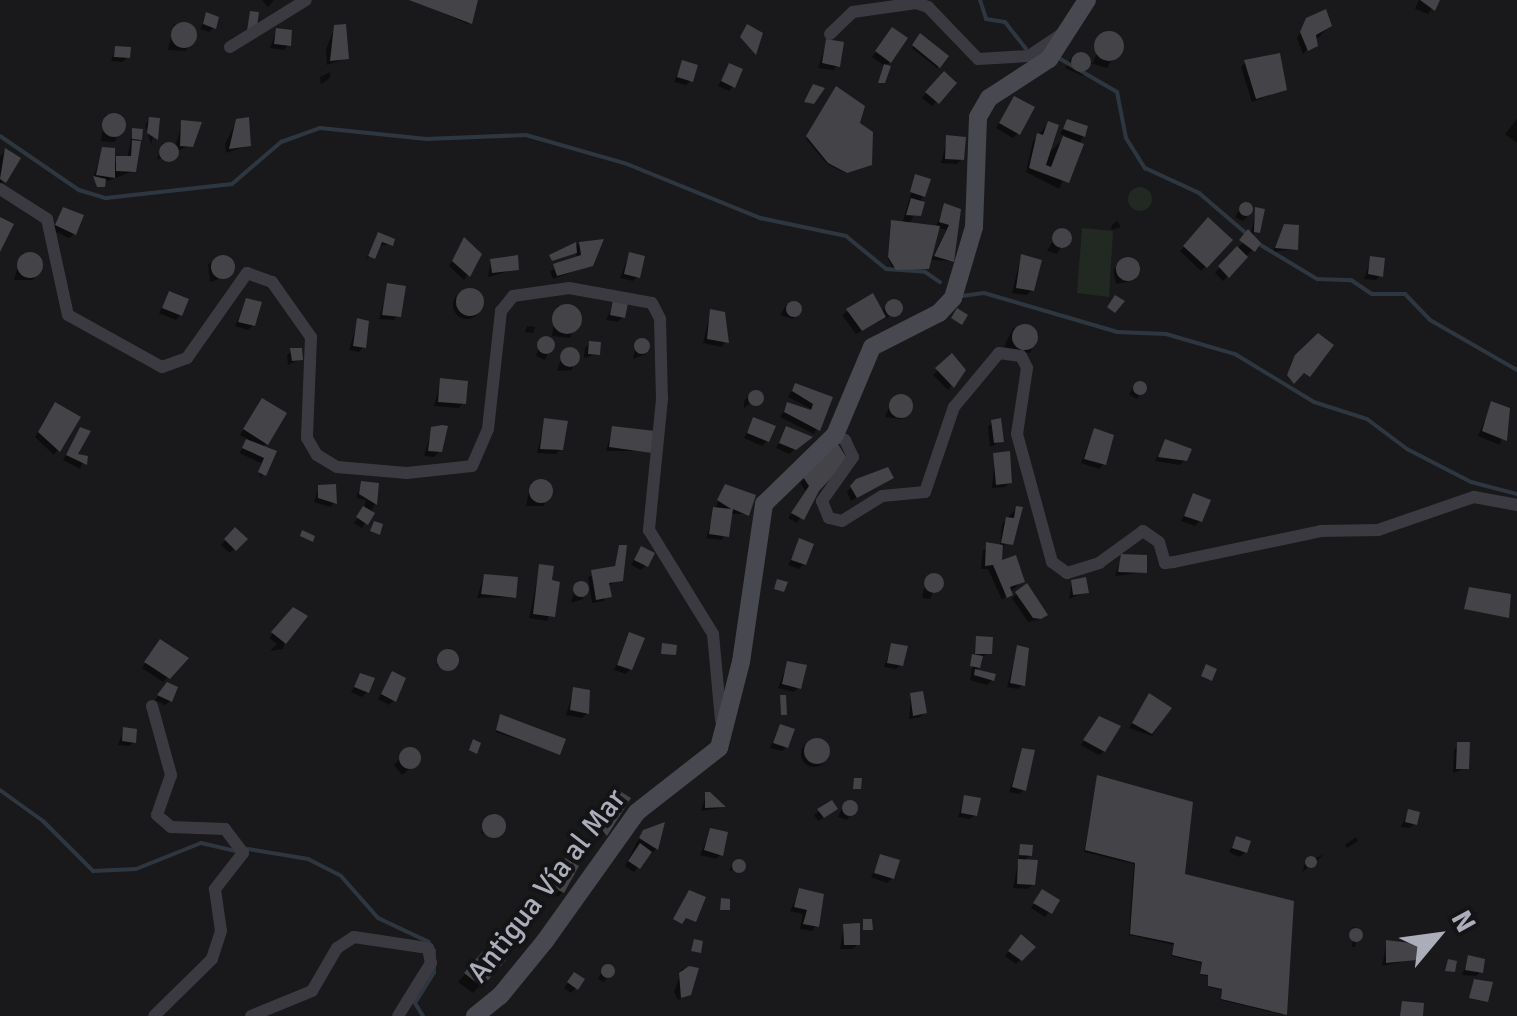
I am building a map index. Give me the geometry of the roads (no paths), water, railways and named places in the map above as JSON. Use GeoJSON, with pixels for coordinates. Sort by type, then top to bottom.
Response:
{"type":"FeatureCollection","features":[{"type":"Feature","properties":{"kind":"main road"},"geometry":{"type":"LineString","coordinates":[[722,742],[742,662],[764,504],[834,435],[872,346],[929,319],[952,298],[974,227],[978,116],[989,98],[1048,58],[1087,0]]}},
{"type":"Feature","properties":{"kind":"main road","name":"Antigua Vía al Mar"},"geometry":{"type":"LineString","coordinates":[[475,1016],[500,996],[545,940],[637,812],[722,742]]}},
{"type":"Feature","properties":{"kind":"street"},"geometry":{"type":"LineString","coordinates":[[230,47],[306,0]]}},
{"type":"Feature","properties":{"kind":"street"},"geometry":{"type":"LineString","coordinates":[[830,34],[853,12],[916,3],[928,7],[978,59],[1029,56],[1066,32]]}},
{"type":"Feature","properties":{"kind":"street"},"geometry":{"type":"LineString","coordinates":[[0,189],[47,219],[68,316],[162,367],[187,358],[247,273],[272,282],[311,337],[308,438],[317,455],[337,468],[406,473],[472,466],[488,428],[501,311],[513,296],[569,288],[652,303],[660,319],[662,399],[648,530],[718,646],[722,742]]}},
{"type":"Feature","properties":{"kind":"street"},"geometry":{"type":"LineString","coordinates":[[834,435],[846,440],[854,457],[822,501],[829,518],[842,521],[882,496],[917,496],[930,487],[954,407],[999,353],[1021,356],[1027,368],[1016,405],[1018,434],[1052,562],[1067,573],[1091,567],[1142,532],[1159,542],[1165,563],[1321,531],[1378,530],[1474,497],[1517,505]]}},
{"type":"Feature","properties":{"kind":"street"},"geometry":{"type":"LineString","coordinates":[[152,706],[171,776],[157,815],[171,826],[225,830],[243,854],[215,888],[221,931],[212,959],[154,1016]]}},
{"type":"Feature","properties":{"kind":"street"},"geometry":{"type":"LineString","coordinates":[[251,1016],[312,991],[337,948],[354,937],[428,948],[431,962],[398,1016]]}},
{"type":"Feature","properties":{"kind":"waterway"},"geometry":{"type":"LineString","coordinates":[[980,0],[986,19],[1005,22],[1026,49]]}},
{"type":"Feature","properties":{"kind":"waterway"},"geometry":{"type":"LineString","coordinates":[[1057,57],[1117,92],[1126,138],[1145,168],[1199,193],[1248,235]]}},
{"type":"Feature","properties":{"kind":"waterway"},"geometry":{"type":"LineString","coordinates":[[0,136],[79,190],[106,198],[232,184],[281,142],[320,128],[426,139],[526,135],[627,164],[760,218],[846,236],[886,269],[925,272],[940,282]]}},
{"type":"Feature","properties":{"kind":"waterway"},"geometry":{"type":"LineString","coordinates":[[1259,244],[1317,279],[1351,280],[1372,294],[1405,294],[1430,320],[1517,370]]}},
{"type":"Feature","properties":{"kind":"waterway"},"geometry":{"type":"LineString","coordinates":[[962,296],[984,293],[1117,332],[1166,334],[1235,354],[1314,402],[1367,419],[1407,449],[1471,482],[1517,494]]}},
{"type":"Feature","properties":{"kind":"waterway"},"geometry":{"type":"LineString","coordinates":[[0,790],[43,821],[93,871],[136,869],[201,843],[236,851]]}},
{"type":"Feature","properties":{"kind":"waterway"},"geometry":{"type":"LineString","coordinates":[[248,849],[308,859],[341,876],[378,918],[429,942]]}},
{"type":"Feature","properties":{"kind":"waterway"},"geometry":{"type":"LineString","coordinates":[[423,1016],[415,1003],[434,972],[434,950]]}}]}
